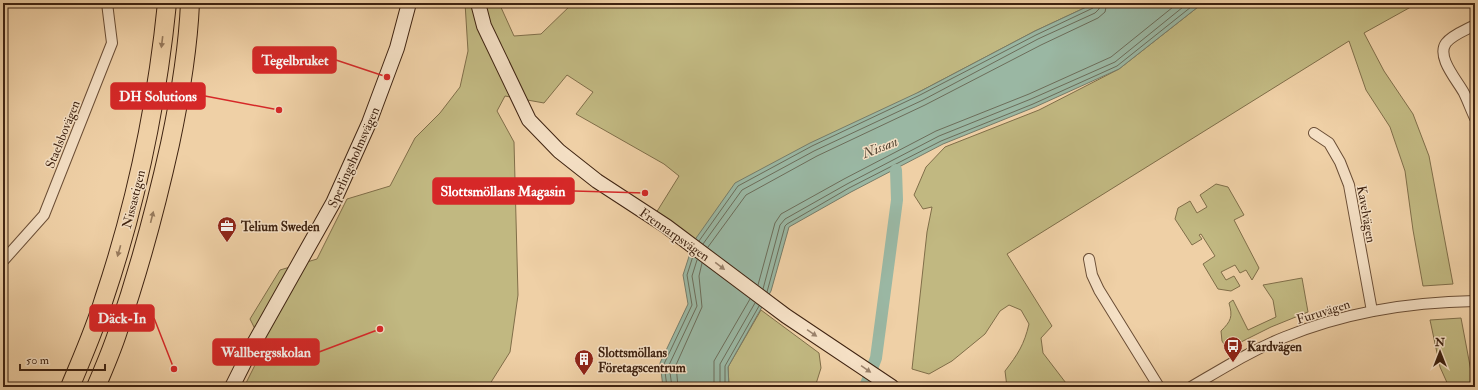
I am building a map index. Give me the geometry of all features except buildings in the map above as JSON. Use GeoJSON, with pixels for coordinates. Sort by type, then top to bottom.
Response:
{"type":"FeatureCollection","features":[{"type":"Feature","properties":{"kind":"highway","name":"Nissastigen"},"geometry":{"type":"LineString","coordinates":[[70,387],[104,299],[142,163],[161,52],[167,3]]}},
{"type":"Feature","properties":{"kind":"highway","name":"Nissastigen"},"geometry":{"type":"LineString","coordinates":[[96,387],[123,317],[145,244],[165,166],[178,104],[189,26],[190,3]]}},
{"type":"Feature","properties":{"kind":"street","name":"Staelsbovägen"},"geometry":{"type":"LineString","coordinates":[[3,261],[44,215],[112,43],[107,3]]}},
{"type":"Feature","properties":{"kind":"street","name":"Sperlingsholmsvägen"},"geometry":{"type":"LineString","coordinates":[[232,387],[252,347],[333,203],[369,124],[398,48],[409,3]]}},
{"type":"Feature","properties":{"kind":"street","name":"Frennarpsvägen"},"geometry":{"type":"LineString","coordinates":[[478,3],[484,26],[529,120],[559,151],[597,181],[666,226],[786,316],[839,350],[892,387]]}},
{"type":"Feature","properties":{"kind":"street"},"geometry":{"type":"LineString","coordinates":[[1475,25],[1450,39],[1444,50],[1446,62],[1464,92],[1475,118]]}},
{"type":"Feature","properties":{"kind":"street","name":"Kavelvägen"},"geometry":{"type":"LineString","coordinates":[[1314,133],[1329,143],[1340,162],[1349,185],[1372,311]]}},
{"type":"Feature","properties":{"kind":"street"},"geometry":{"type":"LineString","coordinates":[[1089,259],[1092,275],[1099,290],[1159,387]]}},
{"type":"Feature","properties":{"kind":"street","name":"Furuvägen"},"geometry":{"type":"LineString","coordinates":[[1192,387],[1250,354],[1285,337],[1324,323],[1392,307],[1437,302],[1475,301]]}},
{"type":"Feature","properties":{"kind":"shaded area"},"geometry":{"type":"Polygon","coordinates":[[[465,3],[499,3],[514,36],[541,34],[573,3],[1095,3],[1035,31],[919,92],[694,241],[656,213],[679,176],[664,164],[576,114],[593,92],[567,75],[544,103],[505,96],[497,111],[514,142],[518,295],[510,352],[488,387],[244,387],[264,347],[250,319],[280,270],[317,259],[347,199],[390,186],[415,138],[440,113],[460,87],[468,51],[465,3]]]}},
{"type":"Feature","properties":{"kind":"shaded area"},"geometry":{"type":"Polygon","coordinates":[[[1203,3],[1418,3],[1364,33],[1384,71],[1413,114],[1429,156],[1453,284],[1423,286],[1413,230],[1405,171],[1390,127],[1366,90],[1349,41],[1007,254],[1052,326],[1041,338],[1043,353],[1069,387],[1007,387],[1005,371],[1020,349],[1029,324],[1021,310],[1009,305],[1000,311],[985,334],[952,361],[929,374],[912,369],[927,232],[932,207],[923,209],[914,195],[926,167],[945,147],[1039,110],[1119,69],[1203,3]]]}},
{"type":"Feature","properties":{"kind":"shaded area"},"geometry":{"type":"Polygon","coordinates":[[[1216,184],[1228,187],[1244,215],[1234,220],[1259,268],[1252,280],[1246,270],[1240,273],[1235,265],[1221,272],[1226,280],[1234,276],[1240,286],[1231,291],[1218,289],[1203,264],[1215,256],[1201,234],[1199,235],[1202,239],[1192,245],[1175,219],[1178,208],[1190,201],[1197,213],[1207,207],[1200,195],[1216,184]]]}},
{"type":"Feature","properties":{"kind":"shaded area"},"geometry":{"type":"Polygon","coordinates":[[[1302,278],[1308,312],[1271,327],[1227,349],[1222,341],[1221,331],[1227,324],[1231,315],[1229,303],[1233,300],[1248,330],[1276,317],[1273,300],[1263,285],[1302,278]]]}},
{"type":"Feature","properties":{"kind":"shaded area"},"geometry":{"type":"Polygon","coordinates":[[[761,310],[819,353],[821,368],[815,387],[729,387],[728,367],[761,310]]]}},
{"type":"Feature","properties":{"kind":"shaded area"},"geometry":{"type":"Polygon","coordinates":[[[1461,318],[1474,387],[1449,387],[1440,367],[1430,320],[1461,318]]]}},
{"type":"Feature","properties":{"kind":"water","name":"Nissan"},"geometry":{"type":"Polygon","coordinates":[[[1095,3],[1203,3],[1119,69],[1035,107],[943,144],[851,192],[789,227],[771,291],[728,367],[729,387],[663,387],[660,363],[688,304],[683,275],[694,241],[735,183],[810,143],[919,92],[1035,31],[1095,3]]]}},
{"type":"Feature","properties":{"kind":"waterway"},"geometry":{"type":"LineString","coordinates":[[865,387],[876,358],[897,200],[896,170]]}},
{"type":"Feature","properties":{"kind":"place","name":"Tegelbruket"},"geometry":{"type":"Point","coordinates":[387,77]}},
{"type":"Feature","properties":{"kind":"place","name":"DH Solutions"},"geometry":{"type":"Point","coordinates":[279,110]}},
{"type":"Feature","properties":{"kind":"place","name":"Slottsmöllans Magasin"},"geometry":{"type":"Point","coordinates":[645,193]}},
{"type":"Feature","properties":{"kind":"place","name":"Telium Sweden"},"geometry":{"type":"Point","coordinates":[227,243]}},
{"type":"Feature","properties":{"kind":"place","name":"Wallbergsskolan"},"geometry":{"type":"Point","coordinates":[380,329]}},
{"type":"Feature","properties":{"kind":"place","name":"Kardvägen"},"geometry":{"type":"Point","coordinates":[1233,363]}},
{"type":"Feature","properties":{"kind":"place","name":"Däck-In"},"geometry":{"type":"Point","coordinates":[174,369]}},
{"type":"Feature","properties":{"kind":"place","name":"Slottsmöllans Företagscentrum"},"geometry":{"type":"Point","coordinates":[584,376]}}]}
